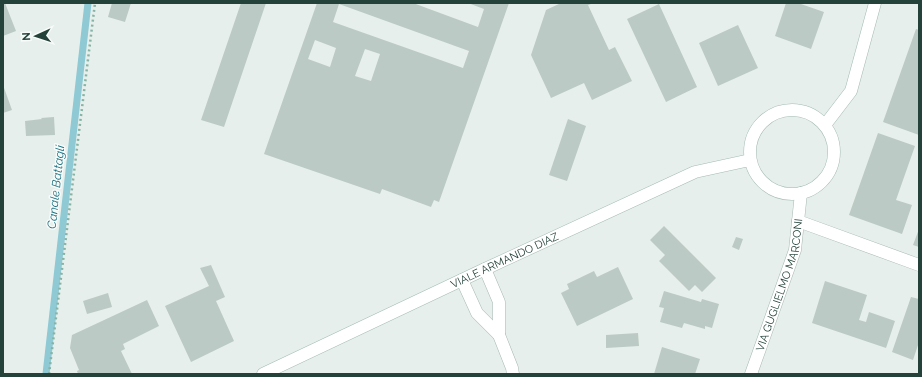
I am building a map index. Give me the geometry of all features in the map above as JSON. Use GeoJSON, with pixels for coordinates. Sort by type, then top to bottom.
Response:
{"type":"FeatureCollection","features":[{"type":"Feature","properties":{"kind":"street"},"geometry":{"type":"LineString","coordinates":[[824,125],[851,91],[874,3]]}},
{"type":"Feature","properties":{"kind":"street"},"geometry":{"type":"LineString","coordinates":[[792,109],[804,111],[815,117],[824,125],[832,137],[834,152],[832,166],[825,178],[814,188],[801,194],[779,192],[769,188],[754,171],[750,160],[750,148],[753,136],[759,125],[768,117],[779,112],[792,109]]}},
{"type":"Feature","properties":{"kind":"street","name":"VIALE ARMANDO DIAZ"},"geometry":{"type":"LineString","coordinates":[[263,374],[695,172],[750,160]]}},
{"type":"Feature","properties":{"kind":"street","name":"VIA GUGLIELMO MARCONI"},"geometry":{"type":"LineString","coordinates":[[751,374],[794,250],[801,194]]}},
{"type":"Feature","properties":{"kind":"street"},"geometry":{"type":"LineString","coordinates":[[798,221],[919,265]]}},
{"type":"Feature","properties":{"kind":"street"},"geometry":{"type":"LineString","coordinates":[[485,269],[499,302],[499,335],[513,374]]}},
{"type":"Feature","properties":{"kind":"street"},"geometry":{"type":"LineString","coordinates":[[462,280],[477,313],[499,335]]}},
{"type":"Feature","properties":{"kind":"path"},"geometry":{"type":"LineString","coordinates":[[49,374],[95,3]]}},
{"type":"Feature","properties":{"kind":"building"},"geometry":{"type":"Polygon","coordinates":[[[3,3],[5,3],[16,31],[3,36],[3,3]]]}},
{"type":"Feature","properties":{"kind":"building"},"geometry":{"type":"Polygon","coordinates":[[[112,3],[131,3],[125,22],[108,17],[112,3]]]}},
{"type":"Feature","properties":{"kind":"building"},"geometry":{"type":"Polygon","coordinates":[[[241,3],[266,3],[224,127],[201,120],[241,3]]]}},
{"type":"Feature","properties":{"kind":"building"},"geometry":{"type":"Polygon","coordinates":[[[317,3],[413,3],[478,27],[484,9],[468,3],[509,3],[439,202],[434,200],[431,207],[382,189],[380,194],[264,154],[317,3]],[[339,4],[333,22],[463,68],[469,51],[339,4]],[[315,40],[308,59],[330,67],[336,48],[315,40]],[[365,49],[355,76],[371,81],[380,54],[365,49]]]}},
{"type":"Feature","properties":{"kind":"building"},"geometry":{"type":"Polygon","coordinates":[[[561,3],[594,3],[588,5],[609,50],[615,47],[632,81],[592,100],[584,83],[551,98],[531,55],[546,10],[561,3]]]}},
{"type":"Feature","properties":{"kind":"building"},"geometry":{"type":"Polygon","coordinates":[[[786,3],[798,3],[824,12],[811,49],[775,36],[786,3]]]}},
{"type":"Feature","properties":{"kind":"building"},"geometry":{"type":"Polygon","coordinates":[[[659,4],[697,87],[666,102],[627,19],[659,4]]]}},
{"type":"Feature","properties":{"kind":"building"},"geometry":{"type":"Polygon","coordinates":[[[738,25],[758,68],[718,86],[699,43],[738,25]]]}},
{"type":"Feature","properties":{"kind":"building"},"geometry":{"type":"Polygon","coordinates":[[[916,29],[919,30],[919,135],[883,122],[916,29]]]}},
{"type":"Feature","properties":{"kind":"building"},"geometry":{"type":"Polygon","coordinates":[[[3,85],[12,110],[3,113],[3,85]]]}},
{"type":"Feature","properties":{"kind":"building"},"geometry":{"type":"Polygon","coordinates":[[[54,117],[55,135],[26,136],[25,121],[54,117]]]}},
{"type":"Feature","properties":{"kind":"building"},"geometry":{"type":"Polygon","coordinates":[[[568,119],[586,126],[567,181],[549,175],[568,119]]]}},
{"type":"Feature","properties":{"kind":"building"},"geometry":{"type":"Polygon","coordinates":[[[878,133],[915,146],[896,200],[912,205],[902,234],[849,215],[878,133]]]}},
{"type":"Feature","properties":{"kind":"building"},"geometry":{"type":"Polygon","coordinates":[[[664,226],[716,278],[702,292],[695,285],[689,291],[659,261],[665,255],[650,240],[664,226]]]}},
{"type":"Feature","properties":{"kind":"building"},"geometry":{"type":"Polygon","coordinates":[[[919,229],[919,247],[913,245],[919,229]]]}},
{"type":"Feature","properties":{"kind":"building"},"geometry":{"type":"Polygon","coordinates":[[[736,237],[743,239],[739,250],[732,247],[736,237]]]}},
{"type":"Feature","properties":{"kind":"building"},"geometry":{"type":"Polygon","coordinates":[[[211,265],[225,297],[216,301],[234,341],[191,362],[165,306],[209,286],[200,268],[211,265]]]}},
{"type":"Feature","properties":{"kind":"building"},"geometry":{"type":"Polygon","coordinates":[[[618,267],[633,299],[577,326],[561,293],[569,289],[567,284],[594,271],[597,277],[618,267]]]}},
{"type":"Feature","properties":{"kind":"building"},"geometry":{"type":"Polygon","coordinates":[[[825,281],[867,295],[859,320],[866,322],[869,312],[895,321],[886,348],[812,323],[825,281]]]}},
{"type":"Feature","properties":{"kind":"building"},"geometry":{"type":"Polygon","coordinates":[[[664,291],[701,302],[702,299],[719,304],[712,328],[705,326],[705,329],[684,323],[682,328],[660,322],[664,308],[659,307],[664,291]]]}},
{"type":"Feature","properties":{"kind":"building"},"geometry":{"type":"Polygon","coordinates":[[[108,293],[112,307],[87,314],[83,301],[108,293]]]}},
{"type":"Feature","properties":{"kind":"building"},"geometry":{"type":"Polygon","coordinates":[[[911,297],[919,299],[919,342],[913,360],[892,352],[911,297]]]}},
{"type":"Feature","properties":{"kind":"building"},"geometry":{"type":"Polygon","coordinates":[[[147,300],[159,326],[123,344],[125,349],[121,351],[132,374],[78,374],[77,371],[79,370],[70,348],[72,335],[147,300]]]}},
{"type":"Feature","properties":{"kind":"building"},"geometry":{"type":"Polygon","coordinates":[[[638,333],[639,346],[606,348],[606,335],[638,333]]]}},
{"type":"Feature","properties":{"kind":"building"},"geometry":{"type":"Polygon","coordinates":[[[662,347],[700,359],[695,374],[654,374],[662,347]]]}},
{"type":"Feature","properties":{"kind":"waterway","name":"Canale Battagli"},"geometry":{"type":"LineString","coordinates":[[46,374],[88,3]]}}]}
